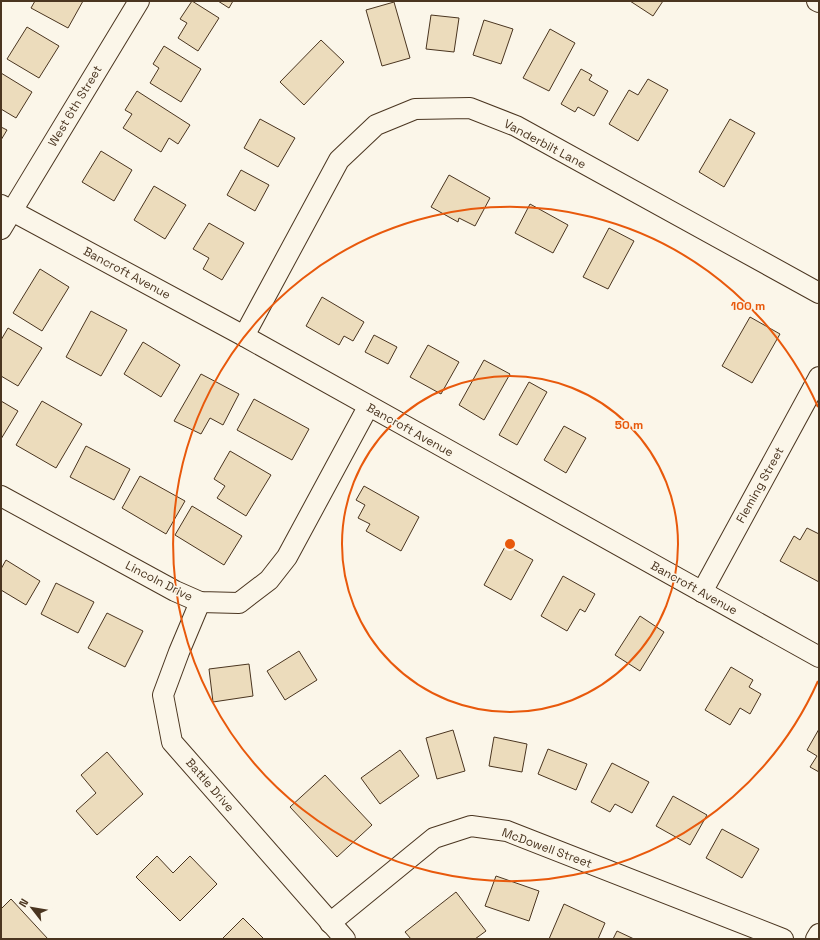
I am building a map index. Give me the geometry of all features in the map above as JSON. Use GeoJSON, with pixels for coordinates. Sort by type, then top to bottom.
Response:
{"type":"FeatureCollection","features":[{"type":"Feature","properties":{"kind":"street","name":"West 6th Street"},"geometry":{"type":"LineString","coordinates":[[6,208],[139,1]]}},
{"type":"Feature","properties":{"kind":"street","name":"Vanderbilt Lane"},"geometry":{"type":"LineString","coordinates":[[244,336],[340,160],[376,125],[415,108],[470,108],[516,126],[819,293]]}},
{"type":"Feature","properties":{"kind":"street"},"geometry":{"type":"LineString","coordinates":[[1,229],[6,208]]}},
{"type":"Feature","properties":{"kind":"street","name":"Bancroft Avenue"},"geometry":{"type":"LineString","coordinates":[[6,208],[244,336],[368,407],[819,657]]}},
{"type":"Feature","properties":{"kind":"street","name":"Fleming Street"},"geometry":{"type":"LineString","coordinates":[[702,592],[819,377]]}},
{"type":"Feature","properties":{"kind":"street","name":"Lincoln Drive"},"geometry":{"type":"LineString","coordinates":[[1,496],[175,591],[200,602],[239,603],[269,580],[287,557],[368,407]]}},
{"type":"Feature","properties":{"kind":"street","name":"Battle Drive"},"geometry":{"type":"LineString","coordinates":[[200,602],[163,695],[172,742],[345,939]]}},
{"type":"Feature","properties":{"kind":"street","name":"McDowell Street"},"geometry":{"type":"LineString","coordinates":[[330,923],[434,838],[471,826],[507,831],[783,939]]}},
{"type":"Feature","properties":{"kind":"street"},"geometry":{"type":"LineString","coordinates":[[816,939],[819,934]]}},
{"type":"Feature","properties":{"kind":"building"},"geometry":{"type":"Polygon","coordinates":[[[35,1],[83,1],[68,28],[31,8],[35,1]]]}},
{"type":"Feature","properties":{"kind":"building"},"geometry":{"type":"Polygon","coordinates":[[[192,1],[219,18],[198,51],[178,38],[187,23],[180,19],[192,1]]]}},
{"type":"Feature","properties":{"kind":"building"},"geometry":{"type":"Polygon","coordinates":[[[218,1],[233,1],[229,8],[218,1]]]}},
{"type":"Feature","properties":{"kind":"building"},"geometry":{"type":"Polygon","coordinates":[[[630,1],[663,1],[653,16],[630,1]]]}},
{"type":"Feature","properties":{"kind":"building"},"geometry":{"type":"Polygon","coordinates":[[[394,2],[410,58],[382,66],[366,10],[394,2]]]}},
{"type":"Feature","properties":{"kind":"building"},"geometry":{"type":"Polygon","coordinates":[[[431,15],[459,18],[454,52],[426,49],[431,15]]]}},
{"type":"Feature","properties":{"kind":"building"},"geometry":{"type":"Polygon","coordinates":[[[484,20],[513,29],[501,64],[473,55],[484,20]]]}},
{"type":"Feature","properties":{"kind":"building"},"geometry":{"type":"Polygon","coordinates":[[[27,27],[59,46],[39,78],[7,59],[27,27]]]}},
{"type":"Feature","properties":{"kind":"building"},"geometry":{"type":"Polygon","coordinates":[[[550,29],[575,43],[549,91],[523,78],[550,29]]]}},
{"type":"Feature","properties":{"kind":"building"},"geometry":{"type":"Polygon","coordinates":[[[321,40],[344,62],[304,105],[280,82],[321,40]]]}},
{"type":"Feature","properties":{"kind":"building"},"geometry":{"type":"Polygon","coordinates":[[[164,46],[201,69],[181,102],[150,83],[159,68],[153,64],[164,46]]]}},
{"type":"Feature","properties":{"kind":"building"},"geometry":{"type":"Polygon","coordinates":[[[581,69],[592,75],[589,80],[608,91],[594,116],[578,107],[575,112],[561,104],[581,69]]]}},
{"type":"Feature","properties":{"kind":"building"},"geometry":{"type":"Polygon","coordinates":[[[1,73],[32,92],[16,118],[1,109],[1,73]]]}},
{"type":"Feature","properties":{"kind":"building"},"geometry":{"type":"Polygon","coordinates":[[[648,79],[668,90],[638,141],[609,124],[629,90],[638,95],[648,79]]]}},
{"type":"Feature","properties":{"kind":"building"},"geometry":{"type":"Polygon","coordinates":[[[137,91],[190,125],[178,144],[169,138],[161,152],[123,128],[132,114],[125,110],[137,91]]]}},
{"type":"Feature","properties":{"kind":"building"},"geometry":{"type":"Polygon","coordinates":[[[260,119],[295,138],[278,167],[244,148],[260,119]]]}},
{"type":"Feature","properties":{"kind":"building"},"geometry":{"type":"Polygon","coordinates":[[[730,119],[755,133],[724,187],[699,172],[730,119]]]}},
{"type":"Feature","properties":{"kind":"building"},"geometry":{"type":"Polygon","coordinates":[[[1,127],[7,130],[1,140],[1,127]]]}},
{"type":"Feature","properties":{"kind":"building"},"geometry":{"type":"Polygon","coordinates":[[[101,151],[132,170],[114,201],[82,182],[101,151]]]}},
{"type":"Feature","properties":{"kind":"building"},"geometry":{"type":"Polygon","coordinates":[[[241,170],[269,185],[255,211],[227,195],[241,170]]]}},
{"type":"Feature","properties":{"kind":"building"},"geometry":{"type":"Polygon","coordinates":[[[449,175],[490,198],[475,226],[459,218],[458,222],[431,207],[449,175]]]}},
{"type":"Feature","properties":{"kind":"building"},"geometry":{"type":"Polygon","coordinates":[[[154,186],[186,205],[165,239],[134,220],[154,186]]]}},
{"type":"Feature","properties":{"kind":"building"},"geometry":{"type":"Polygon","coordinates":[[[530,204],[568,225],[553,253],[515,233],[530,204]]]}},
{"type":"Feature","properties":{"kind":"building"},"geometry":{"type":"Polygon","coordinates":[[[209,223],[244,243],[222,280],[203,269],[209,258],[193,249],[209,223]]]}},
{"type":"Feature","properties":{"kind":"building"},"geometry":{"type":"Polygon","coordinates":[[[609,228],[634,241],[608,289],[583,277],[609,228]]]}},
{"type":"Feature","properties":{"kind":"building"},"geometry":{"type":"Polygon","coordinates":[[[40,269],[69,287],[42,331],[13,313],[40,269]]]}},
{"type":"Feature","properties":{"kind":"building"},"geometry":{"type":"Polygon","coordinates":[[[322,297],[364,322],[353,341],[344,336],[339,345],[306,326],[322,297]]]}},
{"type":"Feature","properties":{"kind":"building"},"geometry":{"type":"Polygon","coordinates":[[[91,311],[127,330],[101,376],[66,357],[91,311]]]}},
{"type":"Feature","properties":{"kind":"building"},"geometry":{"type":"Polygon","coordinates":[[[750,317],[780,334],[752,383],[722,366],[750,317]]]}},
{"type":"Feature","properties":{"kind":"building"},"geometry":{"type":"Polygon","coordinates":[[[8,328],[42,348],[18,386],[1,376],[1,340],[8,328]]]}},
{"type":"Feature","properties":{"kind":"building"},"geometry":{"type":"Polygon","coordinates":[[[374,335],[397,347],[388,364],[365,352],[374,335]]]}},
{"type":"Feature","properties":{"kind":"building"},"geometry":{"type":"Polygon","coordinates":[[[143,342],[180,365],[161,397],[124,374],[143,342]]]}},
{"type":"Feature","properties":{"kind":"building"},"geometry":{"type":"Polygon","coordinates":[[[428,345],[459,362],[441,394],[410,377],[428,345]]]}},
{"type":"Feature","properties":{"kind":"building"},"geometry":{"type":"Polygon","coordinates":[[[484,360],[510,374],[484,420],[459,405],[484,360]]]}},
{"type":"Feature","properties":{"kind":"building"},"geometry":{"type":"Polygon","coordinates":[[[201,374],[239,394],[223,425],[210,418],[201,434],[174,421],[201,374]]]}},
{"type":"Feature","properties":{"kind":"building"},"geometry":{"type":"Polygon","coordinates":[[[529,382],[547,392],[517,445],[499,435],[529,382]]]}},
{"type":"Feature","properties":{"kind":"building"},"geometry":{"type":"Polygon","coordinates":[[[254,399],[309,429],[292,460],[237,430],[254,399]]]}},
{"type":"Feature","properties":{"kind":"building"},"geometry":{"type":"Polygon","coordinates":[[[1,401],[18,411],[1,439],[1,401]]]}},
{"type":"Feature","properties":{"kind":"building"},"geometry":{"type":"Polygon","coordinates":[[[42,401],[82,424],[56,468],[16,445],[42,401]]]}},
{"type":"Feature","properties":{"kind":"building"},"geometry":{"type":"Polygon","coordinates":[[[564,426],[586,438],[566,473],[544,460],[564,426]]]}},
{"type":"Feature","properties":{"kind":"building"},"geometry":{"type":"Polygon","coordinates":[[[86,446],[130,469],[114,500],[70,477],[86,446]]]}},
{"type":"Feature","properties":{"kind":"building"},"geometry":{"type":"Polygon","coordinates":[[[230,451],[271,475],[246,516],[217,498],[225,486],[214,479],[230,451]]]}},
{"type":"Feature","properties":{"kind":"building"},"geometry":{"type":"Polygon","coordinates":[[[140,476],[185,501],[166,534],[122,508],[140,476]]]}},
{"type":"Feature","properties":{"kind":"building"},"geometry":{"type":"Polygon","coordinates":[[[364,486],[419,517],[401,551],[366,531],[370,524],[358,518],[365,505],[356,500],[364,486]]]}},
{"type":"Feature","properties":{"kind":"building"},"geometry":{"type":"Polygon","coordinates":[[[192,506],[242,536],[224,565],[175,535],[192,506]]]}},
{"type":"Feature","properties":{"kind":"building"},"geometry":{"type":"Polygon","coordinates":[[[807,528],[819,534],[819,582],[780,561],[794,536],[800,540],[807,528]]]}},
{"type":"Feature","properties":{"kind":"building"},"geometry":{"type":"Polygon","coordinates":[[[506,545],[533,560],[511,600],[484,585],[506,545]]]}},
{"type":"Feature","properties":{"kind":"building"},"geometry":{"type":"Polygon","coordinates":[[[6,560],[40,581],[26,605],[1,590],[1,569],[6,560]]]}},
{"type":"Feature","properties":{"kind":"building"},"geometry":{"type":"Polygon","coordinates":[[[563,576],[595,594],[585,612],[580,609],[567,631],[541,616],[563,576]]]}},
{"type":"Feature","properties":{"kind":"building"},"geometry":{"type":"Polygon","coordinates":[[[56,583],[94,602],[78,633],[41,614],[56,583]]]}},
{"type":"Feature","properties":{"kind":"building"},"geometry":{"type":"Polygon","coordinates":[[[107,613],[143,631],[125,667],[88,648],[107,613]]]}},
{"type":"Feature","properties":{"kind":"building"},"geometry":{"type":"Polygon","coordinates":[[[640,616],[664,632],[640,671],[615,655],[640,616]]]}},
{"type":"Feature","properties":{"kind":"building"},"geometry":{"type":"Polygon","coordinates":[[[299,651],[317,680],[285,700],[267,671],[299,651]]]}},
{"type":"Feature","properties":{"kind":"building"},"geometry":{"type":"Polygon","coordinates":[[[249,664],[253,696],[213,702],[209,669],[249,664]]]}},
{"type":"Feature","properties":{"kind":"building"},"geometry":{"type":"Polygon","coordinates":[[[731,667],[753,680],[749,687],[761,694],[750,714],[740,708],[730,725],[705,710],[731,667]]]}},
{"type":"Feature","properties":{"kind":"building"},"geometry":{"type":"Polygon","coordinates":[[[819,729],[819,772],[810,767],[817,756],[807,750],[819,729]]]}},
{"type":"Feature","properties":{"kind":"building"},"geometry":{"type":"Polygon","coordinates":[[[453,730],[465,771],[437,779],[426,738],[453,730]]]}},
{"type":"Feature","properties":{"kind":"building"},"geometry":{"type":"Polygon","coordinates":[[[494,737],[527,744],[522,772],[489,766],[494,737]]]}},
{"type":"Feature","properties":{"kind":"building"},"geometry":{"type":"Polygon","coordinates":[[[548,749],[587,764],[576,790],[538,774],[548,749]]]}},
{"type":"Feature","properties":{"kind":"building"},"geometry":{"type":"Polygon","coordinates":[[[400,750],[419,776],[380,804],[361,778],[400,750]]]}},
{"type":"Feature","properties":{"kind":"building"},"geometry":{"type":"Polygon","coordinates":[[[107,752],[143,794],[97,835],[76,811],[96,793],[81,775],[107,752]]]}},
{"type":"Feature","properties":{"kind":"building"},"geometry":{"type":"Polygon","coordinates":[[[612,763],[649,782],[632,813],[615,804],[610,812],[591,802],[612,763]]]}},
{"type":"Feature","properties":{"kind":"building"},"geometry":{"type":"Polygon","coordinates":[[[325,775],[372,825],[337,857],[290,807],[325,775]]]}},
{"type":"Feature","properties":{"kind":"building"},"geometry":{"type":"Polygon","coordinates":[[[673,796],[707,815],[690,845],[656,826],[673,796]]]}},
{"type":"Feature","properties":{"kind":"building"},"geometry":{"type":"Polygon","coordinates":[[[722,829],[759,849],[742,878],[706,858],[722,829]]]}},
{"type":"Feature","properties":{"kind":"building"},"geometry":{"type":"Polygon","coordinates":[[[157,856],[173,873],[190,856],[217,884],[180,921],[136,877],[157,856]]]}},
{"type":"Feature","properties":{"kind":"building"},"geometry":{"type":"Polygon","coordinates":[[[496,876],[539,891],[529,921],[485,906],[496,876]]]}},
{"type":"Feature","properties":{"kind":"building"},"geometry":{"type":"Polygon","coordinates":[[[456,892],[486,931],[475,939],[411,939],[405,932],[456,892]]]}},
{"type":"Feature","properties":{"kind":"building"},"geometry":{"type":"Polygon","coordinates":[[[11,899],[48,939],[1,939],[1,909],[11,899]]]}},
{"type":"Feature","properties":{"kind":"building"},"geometry":{"type":"Polygon","coordinates":[[[564,904],[605,923],[598,939],[549,939],[564,904]]]}},
{"type":"Feature","properties":{"kind":"building"},"geometry":{"type":"Polygon","coordinates":[[[243,918],[264,939],[222,939],[243,918]]]}},
{"type":"Feature","properties":{"kind":"building"},"geometry":{"type":"Polygon","coordinates":[[[617,931],[634,939],[613,939],[617,931]]]}}]}
